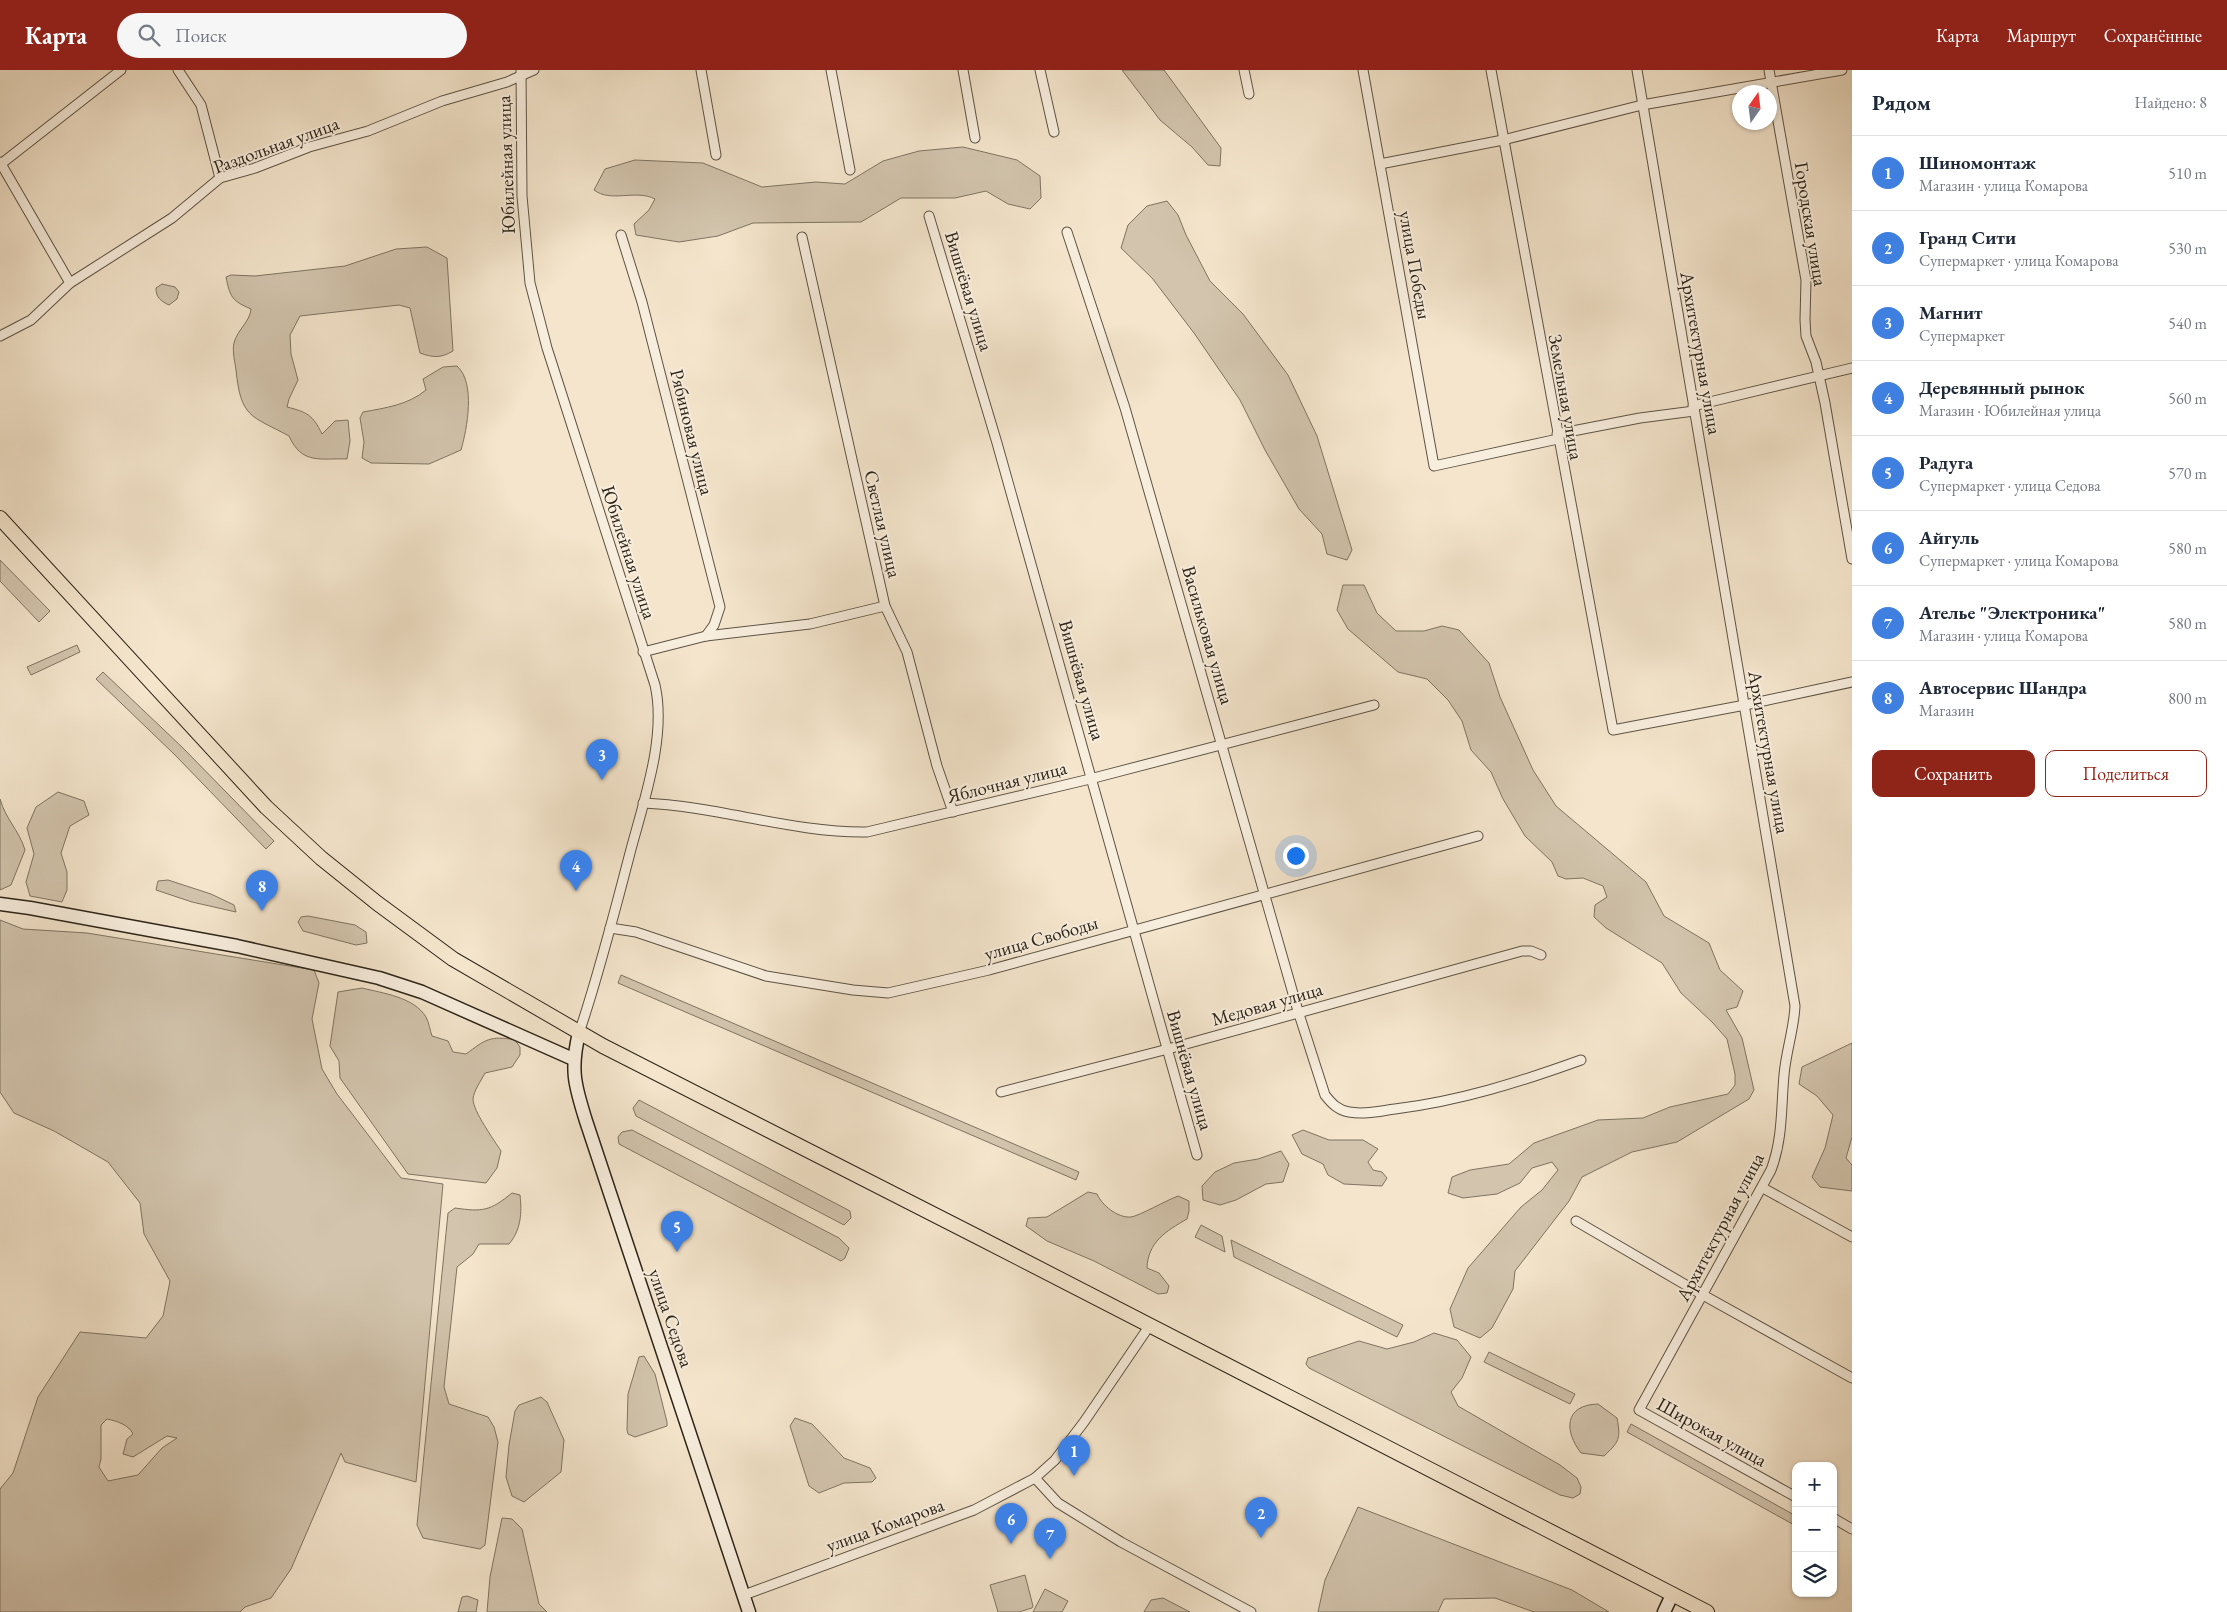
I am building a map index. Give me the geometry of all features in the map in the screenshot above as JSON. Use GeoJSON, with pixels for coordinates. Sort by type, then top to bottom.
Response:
{"type":"FeatureCollection","features":[{"type":"Feature","properties":{"kind":"main road"},"geometry":{"type":"LineString","coordinates":[[0,518],[266,807],[321,858],[377,904],[453,959],[579,1033],[1150,1324],[1707,1612]]}},
{"type":"Feature","properties":{"kind":"street"},"geometry":{"type":"LineString","coordinates":[[70,283],[1,163],[121,70]]}},
{"type":"Feature","properties":{"kind":"street"},"geometry":{"type":"LineString","coordinates":[[178,70],[201,105],[220,178]]}},
{"type":"Feature","properties":{"kind":"street","name":"Раздольная улица"},"geometry":{"type":"LineString","coordinates":[[0,336],[32,320],[70,283],[172,218],[220,178],[255,168],[309,147],[368,131],[442,101],[534,70]]}},
{"type":"Feature","properties":{"kind":"street"},"geometry":{"type":"LineString","coordinates":[[701,70],[716,155]]}},
{"type":"Feature","properties":{"kind":"street"},"geometry":{"type":"LineString","coordinates":[[832,70],[850,170]]}},
{"type":"Feature","properties":{"kind":"street"},"geometry":{"type":"LineString","coordinates":[[963,70],[975,138]]}},
{"type":"Feature","properties":{"kind":"street"},"geometry":{"type":"LineString","coordinates":[[1040,70],[1054,132]]}},
{"type":"Feature","properties":{"kind":"street"},"geometry":{"type":"LineString","coordinates":[[1244,70],[1249,94]]}},
{"type":"Feature","properties":{"kind":"street","name":"улица Победы"},"geometry":{"type":"LineString","coordinates":[[1363,70],[1434,466],[1557,437]]}},
{"type":"Feature","properties":{"kind":"street","name":"Земельная улица"},"geometry":{"type":"LineString","coordinates":[[1491,70],[1557,437],[1613,730],[1745,705]]}},
{"type":"Feature","properties":{"kind":"street","name":"Архитектурная улица"},"geometry":{"type":"LineString","coordinates":[[1637,70],[1795,1006],[1784,1073],[1781,1138],[1777,1155],[1763,1188],[1639,1410]]}},
{"type":"Feature","properties":{"kind":"street","name":"Городская улица"},"geometry":{"type":"LineString","coordinates":[[1769,70],[1806,280],[1806,336],[1816,362],[1825,404],[1852,559]]}},
{"type":"Feature","properties":{"kind":"street"},"geometry":{"type":"LineString","coordinates":[[1380,164],[1503,140],[1642,105],[1842,70]]}},
{"type":"Feature","properties":{"kind":"street","name":"Юбилейная улица"},"geometry":{"type":"LineString","coordinates":[[521,73],[522,196],[530,284],[547,348],[655,685],[660,717],[643,803],[598,978],[579,1033]]}},
{"type":"Feature","properties":{"kind":"street","name":"Вишнёвая улица"},"geometry":{"type":"LineString","coordinates":[[929,216],[998,443],[1088,762],[1090,779],[1197,1155]]}},
{"type":"Feature","properties":{"kind":"street","name":"Васильковая улица"},"geometry":{"type":"LineString","coordinates":[[1067,232],[1125,408],[1223,744],[1298,1012],[1325,1095],[1334,1106],[1347,1112],[1361,1114],[1429,1105],[1503,1087],[1581,1060]]}},
{"type":"Feature","properties":{"kind":"street","name":"Рябиновая улица"},"geometry":{"type":"LineString","coordinates":[[621,235],[642,302],[720,607],[714,626],[706,636]]}},
{"type":"Feature","properties":{"kind":"street","name":"Светлая улица"},"geometry":{"type":"LineString","coordinates":[[802,237],[885,606],[906,652],[937,766],[953,812]]}},
{"type":"Feature","properties":{"kind":"street"},"geometry":{"type":"LineString","coordinates":[[1557,437],[1640,418],[1694,409],[1852,368]]}},
{"type":"Feature","properties":{"kind":"street"},"geometry":{"type":"LineString","coordinates":[[643,652],[706,636],[810,624],[885,606]]}},
{"type":"Feature","properties":{"kind":"street"},"geometry":{"type":"LineString","coordinates":[[1745,705],[1852,682]]}},
{"type":"Feature","properties":{"kind":"street","name":"Яблочная улица"},"geometry":{"type":"LineString","coordinates":[[643,803],[704,809],[835,832],[867,832],[1090,779],[1374,705]]}},
{"type":"Feature","properties":{"kind":"street","name":"улица Свободы"},"geometry":{"type":"LineString","coordinates":[[610,928],[636,932],[766,976],[853,990],[888,993],[989,970],[1264,893],[1478,836]]}},
{"type":"Feature","properties":{"kind":"street"},"geometry":{"type":"LineString","coordinates":[[0,904],[237,946],[379,978],[422,992],[573,1058]]}},
{"type":"Feature","properties":{"kind":"street","name":"Медовая улица"},"geometry":{"type":"LineString","coordinates":[[1001,1092],[1168,1049],[1522,951],[1531,951],[1540,955]]}},
{"type":"Feature","properties":{"kind":"street","name":"улица Седова"},"geometry":{"type":"LineString","coordinates":[[579,1033],[573,1058],[575,1086],[750,1612]]}},
{"type":"Feature","properties":{"kind":"street"},"geometry":{"type":"LineString","coordinates":[[1763,1188],[1852,1236]]}},
{"type":"Feature","properties":{"kind":"street"},"geometry":{"type":"LineString","coordinates":[[1576,1221],[1703,1295],[1852,1378]]}},
{"type":"Feature","properties":{"kind":"street","name":"улица Комарова"},"geometry":{"type":"LineString","coordinates":[[744,1595],[974,1510],[1036,1478],[1056,1460],[1150,1324]]}},
{"type":"Feature","properties":{"kind":"street","name":"Широкая улица"},"geometry":{"type":"LineString","coordinates":[[1639,1410],[1792,1495]]}},
{"type":"Feature","properties":{"kind":"street"},"geometry":{"type":"LineString","coordinates":[[1036,1478],[1058,1503],[1121,1542],[1251,1612]]}},
{"type":"Feature","properties":{"kind":"street"},"geometry":{"type":"LineString","coordinates":[[1837,1520],[1852,1529]]}},
{"type":"Feature","properties":{"kind":"street"},"geometry":{"type":"LineString","coordinates":[[1664,1612],[1672,1595]]}},
{"type":"Feature","properties":{"kind":"shaded area"},"geometry":{"type":"Polygon","coordinates":[[[1122,70],[1164,70],[1221,148],[1220,166],[1208,165],[1192,147],[1160,120],[1122,70]]]}},
{"type":"Feature","properties":{"kind":"shaded area"},"geometry":{"type":"Polygon","coordinates":[[[963,147],[1017,160],[1040,176],[1041,198],[1030,209],[1008,204],[986,191],[955,198],[901,198],[861,222],[753,223],[718,236],[679,242],[636,235],[634,224],[649,210],[655,199],[640,195],[616,196],[601,194],[594,190],[605,169],[635,160],[703,163],[762,187],[816,182],[845,184],[883,161],[919,151],[963,147]]]}},
{"type":"Feature","properties":{"kind":"shaded area"},"geometry":{"type":"Polygon","coordinates":[[[1167,201],[1178,215],[1186,235],[1210,281],[1243,314],[1288,375],[1317,436],[1352,550],[1347,560],[1327,554],[1322,534],[1299,509],[1265,450],[1240,400],[1194,333],[1152,278],[1121,248],[1128,225],[1147,206],[1167,201]]]}},
{"type":"Feature","properties":{"kind":"shaded area"},"geometry":{"type":"Polygon","coordinates":[[[427,247],[447,258],[453,351],[437,356],[420,353],[410,308],[399,305],[300,316],[290,335],[291,354],[298,380],[287,407],[309,415],[316,422],[322,434],[335,421],[348,420],[350,441],[347,459],[320,459],[306,456],[294,445],[289,436],[256,419],[250,413],[241,398],[233,349],[236,338],[251,309],[233,298],[226,277],[231,275],[255,276],[345,266],[396,249],[427,247]]]}},
{"type":"Feature","properties":{"kind":"shaded area"},"geometry":{"type":"Polygon","coordinates":[[[162,284],[175,287],[179,292],[177,299],[169,305],[161,300],[157,294],[156,288],[162,284]]]}},
{"type":"Feature","properties":{"kind":"shaded area"},"geometry":{"type":"Polygon","coordinates":[[[457,366],[463,374],[468,395],[466,430],[461,450],[429,464],[371,463],[362,458],[364,442],[360,418],[363,412],[396,405],[412,399],[426,390],[423,379],[443,367],[457,366]]]}},
{"type":"Feature","properties":{"kind":"shaded area"},"geometry":{"type":"Polygon","coordinates":[[[0,560],[50,611],[39,622],[0,581],[0,560]]]}},
{"type":"Feature","properties":{"kind":"shaded area"},"geometry":{"type":"Polygon","coordinates":[[[1343,585],[1364,585],[1377,613],[1396,631],[1424,631],[1442,626],[1459,630],[1489,663],[1500,697],[1533,770],[1556,806],[1646,882],[1664,916],[1709,943],[1720,970],[1743,991],[1737,1007],[1726,1010],[1742,1038],[1754,1090],[1749,1099],[1677,1142],[1632,1152],[1582,1177],[1569,1201],[1515,1271],[1513,1289],[1492,1328],[1480,1338],[1454,1327],[1450,1309],[1468,1268],[1521,1207],[1542,1190],[1558,1170],[1552,1162],[1532,1168],[1520,1183],[1497,1194],[1463,1198],[1448,1193],[1452,1177],[1470,1170],[1509,1164],[1534,1143],[1598,1120],[1643,1118],[1670,1107],[1728,1094],[1735,1085],[1735,1074],[1727,1039],[1681,993],[1662,963],[1606,928],[1594,917],[1595,905],[1607,897],[1603,886],[1583,878],[1566,879],[1558,876],[1552,862],[1525,836],[1503,799],[1491,772],[1471,750],[1462,721],[1448,700],[1427,679],[1398,672],[1348,629],[1337,610],[1343,585]]]}},
{"type":"Feature","properties":{"kind":"shaded area"},"geometry":{"type":"Polygon","coordinates":[[[77,645],[80,652],[31,675],[27,667],[77,645]]]}},
{"type":"Feature","properties":{"kind":"shaded area"},"geometry":{"type":"Polygon","coordinates":[[[103,672],[183,748],[274,841],[266,849],[175,755],[96,679],[103,672]]]}},
{"type":"Feature","properties":{"kind":"shaded area"},"geometry":{"type":"Polygon","coordinates":[[[58,792],[84,801],[89,815],[70,826],[61,853],[67,872],[67,890],[62,902],[30,896],[26,882],[34,854],[27,828],[36,807],[58,792]]]}},
{"type":"Feature","properties":{"kind":"shaded area"},"geometry":{"type":"Polygon","coordinates":[[[0,799],[25,850],[11,885],[0,890],[0,799]]]}},
{"type":"Feature","properties":{"kind":"shaded area"},"geometry":{"type":"Polygon","coordinates":[[[168,880],[211,894],[234,905],[236,912],[192,902],[156,890],[158,881],[168,880]]]}},
{"type":"Feature","properties":{"kind":"shaded area"},"geometry":{"type":"Polygon","coordinates":[[[308,916],[355,925],[366,932],[367,943],[356,945],[303,931],[298,922],[301,917],[308,916]]]}},
{"type":"Feature","properties":{"kind":"shaded area"},"geometry":{"type":"Polygon","coordinates":[[[0,920],[23,929],[87,933],[314,970],[319,983],[312,1019],[322,1069],[337,1094],[401,1178],[443,1184],[416,1482],[345,1462],[341,1453],[291,1569],[271,1598],[245,1607],[240,1612],[0,1612],[0,1489],[13,1473],[38,1397],[80,1332],[146,1338],[163,1316],[170,1281],[144,1234],[140,1203],[108,1162],[54,1131],[14,1113],[0,1092],[0,920]],[[107,1419],[101,1425],[101,1459],[99,1467],[108,1481],[138,1475],[162,1448],[177,1438],[167,1436],[133,1457],[123,1454],[127,1439],[133,1434],[129,1428],[107,1419]]]}},
{"type":"Feature","properties":{"kind":"shaded area"},"geometry":{"type":"Polygon","coordinates":[[[621,975],[1079,1172],[1076,1180],[618,983],[621,975]]]}},
{"type":"Feature","properties":{"kind":"shaded area"},"geometry":{"type":"Polygon","coordinates":[[[362,988],[388,994],[414,1005],[426,1017],[432,1036],[448,1041],[453,1052],[466,1054],[483,1042],[499,1038],[515,1040],[520,1047],[520,1055],[512,1067],[485,1073],[473,1099],[476,1111],[501,1151],[497,1168],[486,1183],[408,1174],[340,1078],[339,1061],[330,1046],[338,992],[362,988]]]}},
{"type":"Feature","properties":{"kind":"shaded area"},"geometry":{"type":"Polygon","coordinates":[[[1852,1043],[1852,1137],[1846,1158],[1852,1165],[1852,1191],[1820,1187],[1812,1177],[1825,1148],[1833,1115],[1817,1096],[1799,1084],[1802,1067],[1852,1043]]]}},
{"type":"Feature","properties":{"kind":"shaded area"},"geometry":{"type":"Polygon","coordinates":[[[639,1100],[850,1211],[851,1218],[844,1225],[636,1116],[633,1108],[639,1100]]]}},
{"type":"Feature","properties":{"kind":"shaded area"},"geometry":{"type":"Polygon","coordinates":[[[632,1130],[839,1238],[849,1248],[845,1258],[841,1261],[619,1144],[618,1137],[622,1132],[632,1130]]]}},
{"type":"Feature","properties":{"kind":"shaded area"},"geometry":{"type":"Polygon","coordinates":[[[1303,1130],[1329,1140],[1363,1140],[1378,1149],[1368,1162],[1373,1170],[1382,1172],[1387,1178],[1382,1186],[1344,1184],[1328,1175],[1323,1164],[1302,1154],[1292,1135],[1303,1130]]]}},
{"type":"Feature","properties":{"kind":"shaded area"},"geometry":{"type":"Polygon","coordinates":[[[1281,1151],[1289,1164],[1283,1182],[1266,1184],[1236,1200],[1220,1205],[1203,1200],[1202,1186],[1215,1172],[1234,1163],[1258,1159],[1281,1151]]]}},
{"type":"Feature","properties":{"kind":"shaded area"},"geometry":{"type":"Polygon","coordinates":[[[1088,1192],[1097,1194],[1102,1202],[1111,1210],[1126,1217],[1135,1216],[1178,1196],[1189,1201],[1187,1219],[1160,1238],[1148,1259],[1147,1268],[1159,1273],[1169,1286],[1167,1293],[1158,1294],[1094,1261],[1047,1241],[1026,1226],[1028,1218],[1047,1217],[1088,1192]]]}},
{"type":"Feature","properties":{"kind":"shaded area"},"geometry":{"type":"Polygon","coordinates":[[[512,1193],[520,1195],[521,1208],[518,1227],[513,1239],[509,1244],[479,1244],[473,1254],[457,1267],[444,1387],[449,1404],[488,1417],[494,1427],[498,1442],[485,1545],[480,1549],[423,1538],[417,1525],[448,1213],[455,1208],[486,1209],[498,1204],[512,1193]]]}},
{"type":"Feature","properties":{"kind":"shaded area"},"geometry":{"type":"Polygon","coordinates":[[[1201,1225],[1222,1236],[1225,1252],[1195,1237],[1201,1225]]]}},
{"type":"Feature","properties":{"kind":"shaded area"},"geometry":{"type":"Polygon","coordinates":[[[1231,1240],[1403,1325],[1397,1337],[1234,1257],[1231,1240]]]}},
{"type":"Feature","properties":{"kind":"shaded area"},"geometry":{"type":"Polygon","coordinates":[[[1434,1333],[1457,1340],[1471,1357],[1462,1378],[1451,1392],[1458,1406],[1560,1465],[1577,1478],[1581,1487],[1580,1494],[1573,1498],[1560,1495],[1309,1368],[1306,1364],[1308,1358],[1359,1341],[1387,1349],[1414,1342],[1434,1333]]]}},
{"type":"Feature","properties":{"kind":"shaded area"},"geometry":{"type":"Polygon","coordinates":[[[1489,1352],[1575,1394],[1570,1404],[1484,1362],[1489,1352]]]}},
{"type":"Feature","properties":{"kind":"shaded area"},"geometry":{"type":"Polygon","coordinates":[[[644,1356],[655,1374],[667,1426],[635,1437],[628,1434],[627,1430],[628,1394],[639,1357],[644,1356]]]}},
{"type":"Feature","properties":{"kind":"shaded area"},"geometry":{"type":"Polygon","coordinates":[[[541,1397],[547,1402],[564,1440],[561,1472],[524,1502],[512,1496],[506,1477],[509,1445],[515,1411],[519,1405],[541,1397]]]}},
{"type":"Feature","properties":{"kind":"shaded area"},"geometry":{"type":"Polygon","coordinates":[[[1598,1404],[1617,1418],[1618,1425],[1618,1440],[1604,1456],[1581,1453],[1575,1445],[1570,1428],[1573,1414],[1587,1405],[1598,1404]]]}},
{"type":"Feature","properties":{"kind":"shaded area"},"geometry":{"type":"Polygon","coordinates":[[[795,1418],[812,1424],[844,1458],[870,1468],[876,1478],[872,1482],[844,1483],[819,1493],[809,1486],[790,1426],[795,1418]]]}},
{"type":"Feature","properties":{"kind":"shaded area"},"geometry":{"type":"Polygon","coordinates":[[[1631,1424],[1792,1514],[1792,1524],[1627,1432],[1631,1424]]]}},
{"type":"Feature","properties":{"kind":"shaded area"},"geometry":{"type":"Polygon","coordinates":[[[1358,1507],[1572,1590],[1609,1612],[1534,1612],[1495,1598],[1444,1599],[1438,1612],[1318,1612],[1325,1580],[1358,1507]]]}},
{"type":"Feature","properties":{"kind":"shaded area"},"geometry":{"type":"Polygon","coordinates":[[[502,1518],[512,1519],[522,1529],[539,1604],[547,1612],[487,1612],[490,1577],[502,1518]]]}},
{"type":"Feature","properties":{"kind":"shaded area"},"geometry":{"type":"Polygon","coordinates":[[[1025,1575],[1032,1608],[1019,1612],[998,1612],[990,1585],[1025,1575]]]}},
{"type":"Feature","properties":{"kind":"shaded area"},"geometry":{"type":"Polygon","coordinates":[[[1045,1589],[1068,1601],[1062,1612],[1033,1612],[1045,1589]]]}},
{"type":"Feature","properties":{"kind":"shaded area"},"geometry":{"type":"Polygon","coordinates":[[[467,1596],[478,1600],[476,1612],[458,1612],[462,1597],[467,1596]]]}},
{"type":"Feature","properties":{"kind":"shaded area"},"geometry":{"type":"Polygon","coordinates":[[[1163,1598],[1190,1612],[1144,1612],[1151,1600],[1163,1598]]]}},
{"type":"Feature","properties":{"kind":"place","name":"Магнит"},"geometry":{"type":"Point","coordinates":[602,780]}},
{"type":"Feature","properties":{"kind":"place","name":"Деревянный рынок"},"geometry":{"type":"Point","coordinates":[576,891]}},
{"type":"Feature","properties":{"kind":"place","name":"Автосервис Шандра"},"geometry":{"type":"Point","coordinates":[262,911]}},
{"type":"Feature","properties":{"kind":"place","name":"Радуга"},"geometry":{"type":"Point","coordinates":[677,1252]}},
{"type":"Feature","properties":{"kind":"place","name":"Шиномонтаж"},"geometry":{"type":"Point","coordinates":[1074,1476]}},
{"type":"Feature","properties":{"kind":"place","name":"Гранд Сити"},"geometry":{"type":"Point","coordinates":[1261,1538]}},
{"type":"Feature","properties":{"kind":"place","name":"Айгуль"},"geometry":{"type":"Point","coordinates":[1011,1544]}},
{"type":"Feature","properties":{"kind":"place","name":"Ателье \"Электроника\""},"geometry":{"type":"Point","coordinates":[1050,1559]}}]}
